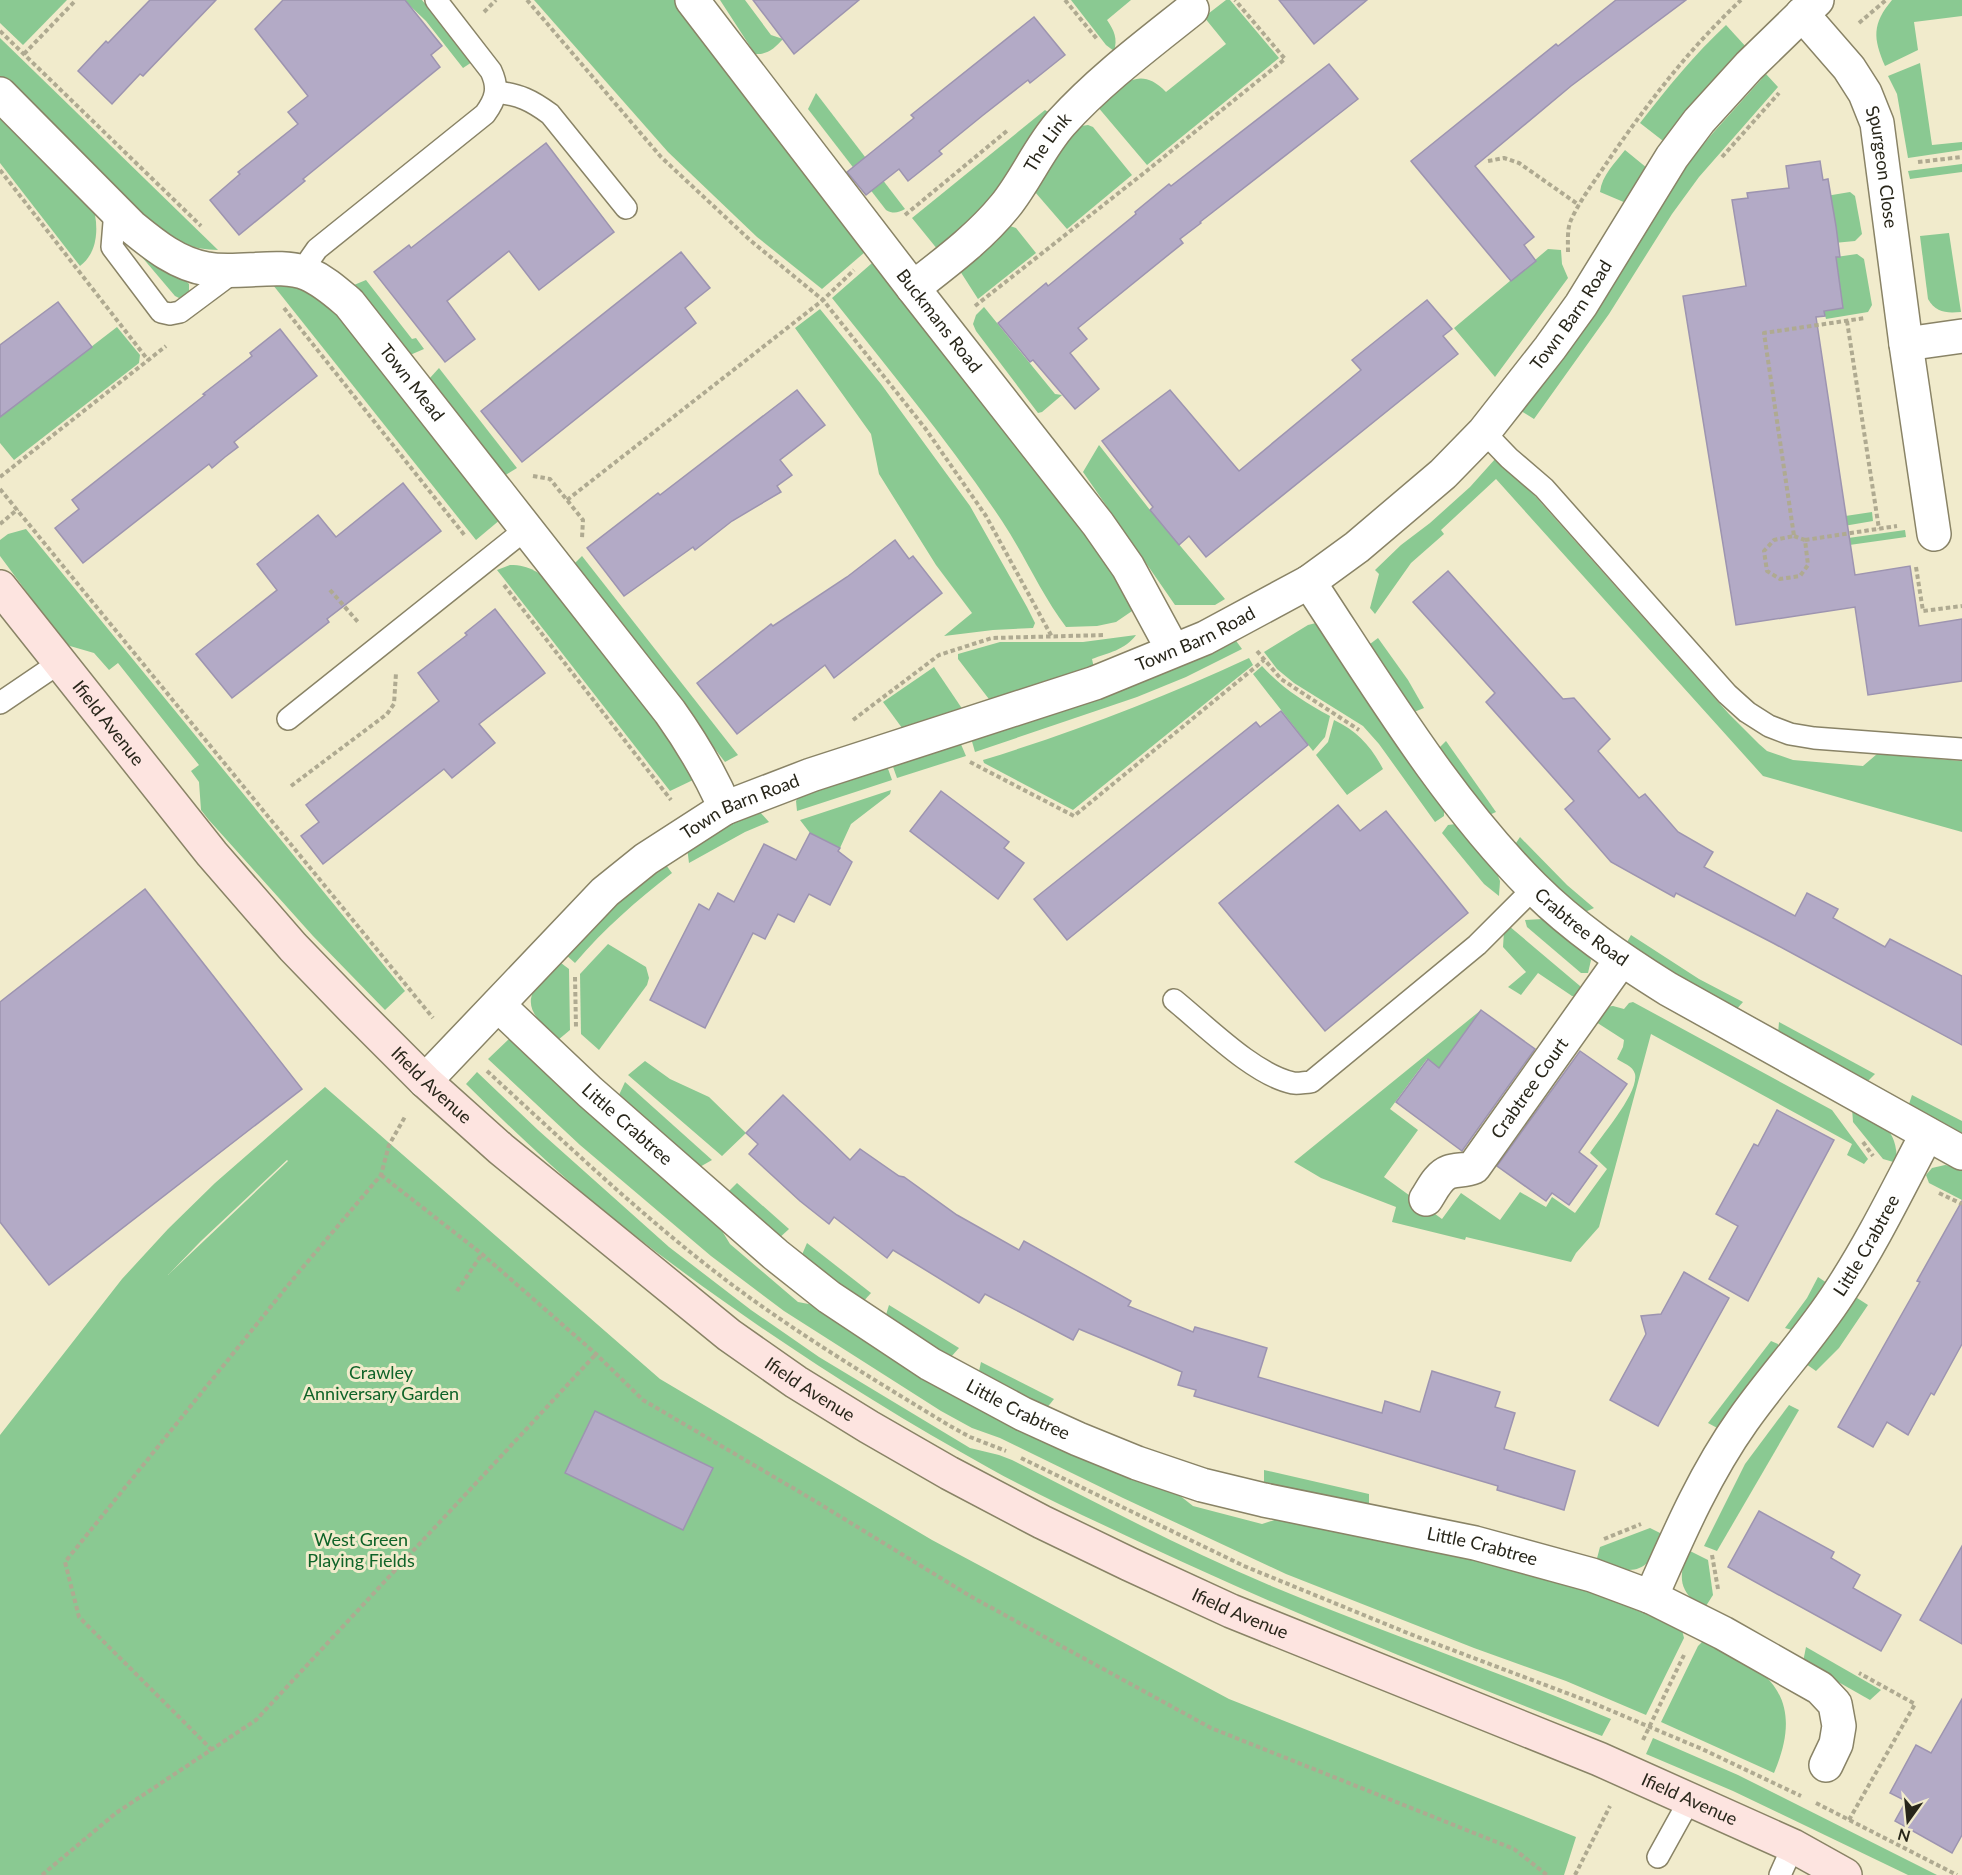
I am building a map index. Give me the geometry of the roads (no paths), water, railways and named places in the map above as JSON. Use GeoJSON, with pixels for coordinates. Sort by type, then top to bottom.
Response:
{"type":"FeatureCollection","features":[{"type":"Feature","properties":{"kind":"street","name":"Buckmans Road"},"geometry":{"type":"LineString","coordinates":[[692,0],[877,242],[1098,524],[1128,567],[1173,650]]}},
{"type":"Feature","properties":{"kind":"street","name":"Spurgeon Close"},"geometry":{"type":"LineString","coordinates":[[1809,7],[1830,46],[1849,68],[1865,93],[1877,123],[1933,527]]}},
{"type":"Feature","properties":{"kind":"street","name":"Town Barn Road"},"geometry":{"type":"LineString","coordinates":[[425,1081],[605,892],[645,859],[725,808],[811,775],[1095,683],[1205,638],[1309,582],[1357,547],[1443,474],[1484,432],[1581,305],[1672,158],[1700,121],[1749,66],[1809,7]]}},
{"type":"Feature","properties":{"kind":"street","name":"The Link"},"geometry":{"type":"LineString","coordinates":[[913,288],[959,251],[1006,205],[1040,151],[1089,94],[1192,9]]}},
{"type":"Feature","properties":{"kind":"street","name":"Town Mead"},"geometry":{"type":"LineString","coordinates":[[0,94],[115,210],[152,244],[177,260],[206,269],[290,270],[306,273],[328,285],[349,303],[696,748],[725,808]]}},
{"type":"Feature","properties":{"kind":"street"},"geometry":{"type":"LineString","coordinates":[[1904,329],[1962,336]]}},
{"type":"Feature","properties":{"kind":"street","name":"Crabtree Road"},"geometry":{"type":"LineString","coordinates":[[1309,582],[1443,781],[1489,840],[1534,888],[1576,925],[1621,960],[1668,989],[1962,1153]]}},
{"type":"Feature","properties":{"kind":"street","name":"Ifield Avenue"},"geometry":{"type":"LineString","coordinates":[[0,587],[219,863],[293,947],[425,1081],[501,1149],[729,1335],[796,1382],[949,1473],[1042,1522],[1232,1611],[1599,1759],[1689,1801],[1786,1861],[1845,1875]]}},
{"type":"Feature","properties":{"kind":"street","name":"Crabtree Court"},"geometry":{"type":"LineString","coordinates":[[1425,1199],[1442,1176],[1449,1172],[1465,1171],[1474,1167],[1621,960]]}},
{"type":"Feature","properties":{"kind":"street","name":"Little Crabtree"},"geometry":{"type":"LineString","coordinates":[[498,1005],[590,1092],[776,1255],[829,1298],[882,1334],[974,1389],[1078,1439],[1137,1463],[1202,1485],[1475,1543],[1592,1575],[1651,1597],[1820,1688],[1835,1704],[1839,1726],[1836,1744],[1826,1765]]}},
{"type":"Feature","properties":{"kind":"street","name":"Little Crabtree"},"geometry":{"type":"LineString","coordinates":[[1651,1597],[1691,1507],[1716,1460],[1738,1427],[1811,1335],[1840,1291],[1927,1134]]}},
{"type":"Feature","properties":{"kind":"lane"},"geometry":{"type":"LineString","coordinates":[[306,273],[309,259],[316,249],[485,114],[493,104],[497,92],[496,81],[491,71],[436,0]]}},
{"type":"Feature","properties":{"kind":"lane"},"geometry":{"type":"LineString","coordinates":[[497,92],[519,95],[550,114],[626,208]]}},
{"type":"Feature","properties":{"kind":"lane"},"geometry":{"type":"LineString","coordinates":[[115,210],[112,247],[161,312],[170,314],[180,312],[245,271]]}},
{"type":"Feature","properties":{"kind":"lane"},"geometry":{"type":"LineString","coordinates":[[1484,432],[1509,458],[1544,488],[1727,694],[1747,712],[1769,726],[1790,734],[1814,738],[1962,749]]}},
{"type":"Feature","properties":{"kind":"lane"},"geometry":{"type":"LineString","coordinates":[[288,719],[526,529]]}},
{"type":"Feature","properties":{"kind":"lane"},"geometry":{"type":"LineString","coordinates":[[0,703],[59,663]]}},
{"type":"Feature","properties":{"kind":"lane"},"geometry":{"type":"LineString","coordinates":[[1174,1000],[1260,1070],[1296,1084],[1311,1082],[1477,945],[1534,888]]}},
{"type":"Feature","properties":{"kind":"lane"},"geometry":{"type":"LineString","coordinates":[[1658,1857],[1689,1801]]}},
{"type":"Feature","properties":{"kind":"park label","name":"Crawley Anniversary Garden"},"geometry":{"type":"Point","coordinates":[381,1383]}},
{"type":"Feature","properties":{"kind":"park label","name":"West Green Playing Fields"},"geometry":{"type":"Point","coordinates":[361,1550]}}]}
